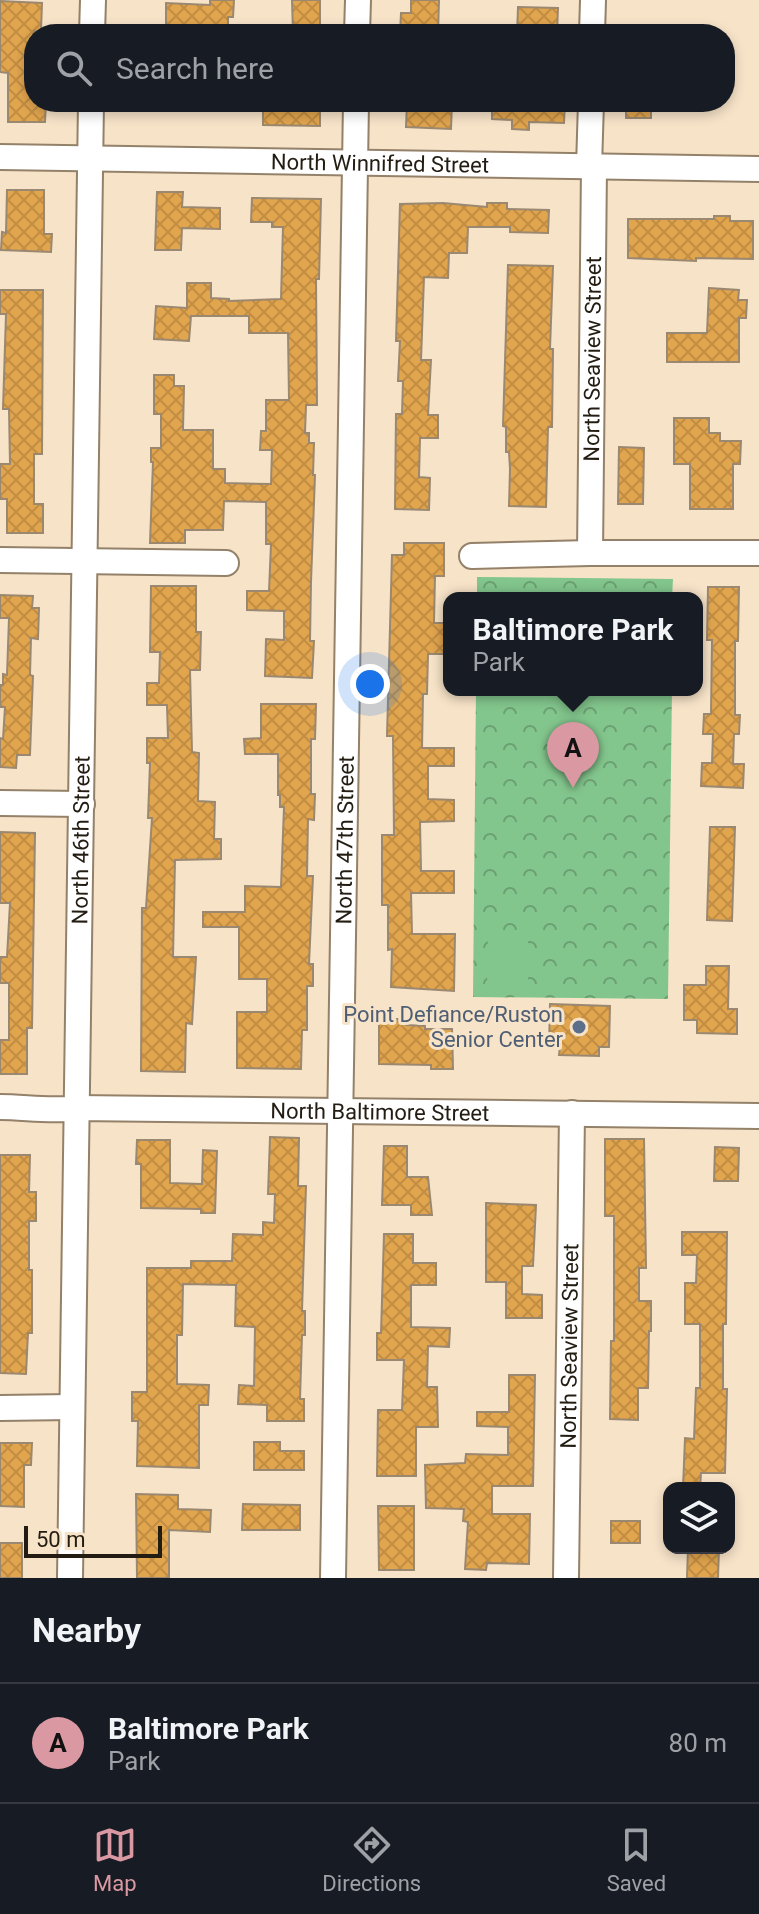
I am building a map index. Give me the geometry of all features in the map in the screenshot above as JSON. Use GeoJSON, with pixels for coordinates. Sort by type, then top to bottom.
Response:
{"type":"FeatureCollection","features":[{"type":"Feature","properties":{"kind":"street"},"geometry":{"type":"LineString","coordinates":[[92,24],[93,0]]}},
{"type":"Feature","properties":{"kind":"street"},"geometry":{"type":"LineString","coordinates":[[357,24],[358,0]]}},
{"type":"Feature","properties":{"kind":"street"},"geometry":{"type":"LineString","coordinates":[[592,24],[593,0]]}},
{"type":"Feature","properties":{"kind":"street","name":"North 46th Street"},"geometry":{"type":"LineString","coordinates":[[70,1578],[91,112]]}},
{"type":"Feature","properties":{"kind":"street","name":"North 47th Street"},"geometry":{"type":"LineString","coordinates":[[333,1578],[356,112]]}},
{"type":"Feature","properties":{"kind":"street","name":"North Seaview Street"},"geometry":{"type":"LineString","coordinates":[[590,553],[591,112]]}},
{"type":"Feature","properties":{"kind":"street","name":"North Winnifred Street"},"geometry":{"type":"LineString","coordinates":[[0,157],[759,169]]}},
{"type":"Feature","properties":{"kind":"street"},"geometry":{"type":"LineString","coordinates":[[472,556],[759,553]]}},
{"type":"Feature","properties":{"kind":"street"},"geometry":{"type":"LineString","coordinates":[[0,560],[226,563]]}},
{"type":"Feature","properties":{"kind":"street"},"geometry":{"type":"LineString","coordinates":[[0,803],[82,804]]}},
{"type":"Feature","properties":{"kind":"street","name":"North Baltimore Street"},"geometry":{"type":"LineString","coordinates":[[0,1107],[59,1111],[76,1108],[759,1116]]}},
{"type":"Feature","properties":{"kind":"street","name":"North Seaview Street"},"geometry":{"type":"LineString","coordinates":[[566,1578],[572,1113]]}},
{"type":"Feature","properties":{"kind":"street"},"geometry":{"type":"LineString","coordinates":[[0,1408],[71,1407]]}},
{"type":"Feature","properties":{"kind":"green space"},"geometry":{"type":"Polygon","coordinates":[[[477,577],[673,579],[672,592],[477,592],[477,577]]]}},
{"type":"Feature","properties":{"kind":"green space"},"geometry":{"type":"Polygon","coordinates":[[[476,696],[672,696],[668,999],[473,997],[476,696]]]}},
{"type":"Feature","properties":{"kind":"green space"},"geometry":{"type":"Polygon","coordinates":[[[488,937],[528,938],[528,989],[487,989],[488,937]]]}},
{"type":"Feature","properties":{"kind":"building"},"geometry":{"type":"Polygon","coordinates":[[[210,0],[234,0],[233,17],[228,17],[228,24],[166,24],[166,3],[210,5],[210,0]]]}},
{"type":"Feature","properties":{"kind":"building"},"geometry":{"type":"Polygon","coordinates":[[[292,0],[320,0],[320,24],[293,24],[292,0]]]}},
{"type":"Feature","properties":{"kind":"building"},"geometry":{"type":"Polygon","coordinates":[[[411,0],[439,0],[438,24],[400,24],[401,13],[411,13],[411,0]]]}},
{"type":"Feature","properties":{"kind":"building"},"geometry":{"type":"Polygon","coordinates":[[[0,1],[42,3],[41,24],[24,24],[24,112],[46,112],[45,122],[8,122],[8,73],[0,72],[0,1]]]}},
{"type":"Feature","properties":{"kind":"building"},"geometry":{"type":"Polygon","coordinates":[[[518,7],[558,8],[557,24],[517,24],[518,7]]]}},
{"type":"Feature","properties":{"kind":"building"},"geometry":{"type":"Polygon","coordinates":[[[263,112],[320,112],[320,126],[263,125],[263,112]]]}},
{"type":"Feature","properties":{"kind":"building"},"geometry":{"type":"Polygon","coordinates":[[[407,112],[452,112],[451,129],[406,127],[407,112]]]}},
{"type":"Feature","properties":{"kind":"building"},"geometry":{"type":"Polygon","coordinates":[[[492,112],[565,112],[564,123],[529,122],[529,130],[512,129],[512,120],[492,119],[492,112]]]}},
{"type":"Feature","properties":{"kind":"building"},"geometry":{"type":"Polygon","coordinates":[[[626,112],[651,112],[651,118],[626,118],[626,112]]]}},
{"type":"Feature","properties":{"kind":"building"},"geometry":{"type":"Polygon","coordinates":[[[7,190],[44,190],[44,234],[52,234],[51,252],[1,250],[2,232],[6,233],[7,190]]]}},
{"type":"Feature","properties":{"kind":"building"},"geometry":{"type":"Polygon","coordinates":[[[157,192],[183,192],[182,207],[220,208],[220,229],[182,228],[181,250],[155,250],[157,192]]]}},
{"type":"Feature","properties":{"kind":"building"},"geometry":{"type":"Polygon","coordinates":[[[252,198],[321,199],[319,279],[316,279],[317,405],[306,405],[305,433],[309,433],[309,443],[314,443],[315,475],[310,641],[314,641],[312,678],[265,676],[266,639],[284,640],[284,611],[247,610],[247,591],[269,591],[271,544],[266,544],[266,502],[224,501],[223,530],[185,530],[185,543],[150,543],[151,448],[161,448],[161,414],[154,414],[154,375],[174,375],[174,386],[184,386],[183,430],[213,430],[213,469],[225,469],[225,483],[271,484],[272,450],[260,450],[261,431],[266,431],[266,400],[289,400],[288,333],[249,333],[249,316],[191,316],[189,341],[154,339],[156,306],[187,308],[187,283],[211,283],[211,298],[229,301],[281,299],[283,227],[272,227],[272,222],[251,222],[252,198]]]}},
{"type":"Feature","properties":{"kind":"building"},"geometry":{"type":"Polygon","coordinates":[[[443,203],[487,207],[487,203],[507,203],[507,209],[549,210],[548,233],[510,232],[510,227],[468,227],[467,253],[449,253],[448,278],[424,277],[421,360],[431,360],[428,415],[438,415],[438,438],[420,438],[419,477],[430,478],[429,510],[395,509],[396,414],[402,414],[403,381],[398,381],[400,341],[396,341],[400,204],[443,203]]]}},
{"type":"Feature","properties":{"kind":"building"},"geometry":{"type":"Polygon","coordinates":[[[714,216],[730,216],[730,221],[753,221],[753,259],[696,258],[696,261],[628,258],[628,219],[714,219],[714,216]]]}},
{"type":"Feature","properties":{"kind":"building"},"geometry":{"type":"Polygon","coordinates":[[[508,265],[553,266],[550,349],[553,349],[552,427],[548,427],[546,507],[509,506],[509,452],[506,452],[506,427],[503,426],[508,265]]]}},
{"type":"Feature","properties":{"kind":"building"},"geometry":{"type":"Polygon","coordinates":[[[709,288],[739,290],[738,300],[747,300],[746,318],[739,318],[739,362],[667,362],[667,333],[707,333],[709,288]]]}},
{"type":"Feature","properties":{"kind":"building"},"geometry":{"type":"Polygon","coordinates":[[[0,290],[43,290],[42,454],[34,454],[34,504],[43,504],[43,533],[7,533],[7,499],[0,499],[0,464],[10,464],[9,409],[3,409],[6,314],[0,314],[0,290]]]}},
{"type":"Feature","properties":{"kind":"building"},"geometry":{"type":"Polygon","coordinates":[[[674,418],[709,418],[709,433],[720,433],[720,441],[741,441],[740,464],[733,464],[733,509],[690,509],[690,464],[674,464],[674,418]]]}},
{"type":"Feature","properties":{"kind":"building"},"geometry":{"type":"Polygon","coordinates":[[[619,447],[644,448],[643,504],[618,504],[619,447]]]}},
{"type":"Feature","properties":{"kind":"building"},"geometry":{"type":"Polygon","coordinates":[[[404,543],[444,543],[444,576],[435,576],[434,623],[443,623],[443,654],[428,654],[427,694],[423,694],[422,748],[454,748],[454,766],[428,766],[428,799],[454,800],[454,821],[420,822],[421,871],[454,871],[454,893],[411,893],[412,934],[455,934],[454,991],[391,987],[388,905],[382,905],[382,835],[394,835],[393,736],[387,736],[392,555],[404,555],[404,543]]]}},
{"type":"Feature","properties":{"kind":"building"},"geometry":{"type":"Polygon","coordinates":[[[151,586],[196,586],[196,632],[201,632],[200,670],[190,670],[192,752],[199,753],[198,801],[215,802],[214,839],[221,839],[221,859],[175,860],[173,957],[196,957],[192,1024],[186,1023],[185,1072],[141,1071],[142,908],[146,908],[152,818],[148,818],[150,763],[147,763],[147,738],[168,738],[167,705],[147,705],[147,683],[159,683],[160,652],[150,652],[151,586]]]}},
{"type":"Feature","properties":{"kind":"building"},"geometry":{"type":"Polygon","coordinates":[[[708,587],[739,587],[735,715],[740,715],[739,734],[734,734],[733,764],[744,764],[743,788],[701,786],[702,763],[712,763],[713,734],[703,734],[704,714],[711,714],[712,640],[707,640],[708,587]]]}},
{"type":"Feature","properties":{"kind":"building"},"geometry":{"type":"Polygon","coordinates":[[[0,595],[33,596],[32,608],[39,608],[38,639],[31,638],[30,755],[17,755],[16,768],[0,767],[0,738],[3,739],[5,707],[0,707],[0,685],[3,685],[3,674],[7,675],[9,618],[0,618],[0,595]]]}},
{"type":"Feature","properties":{"kind":"building"},"geometry":{"type":"Polygon","coordinates":[[[261,704],[316,704],[315,739],[311,739],[314,820],[308,819],[307,876],[313,876],[309,964],[313,964],[313,986],[307,986],[307,1030],[302,1030],[301,1069],[237,1068],[237,1012],[267,1012],[267,979],[239,979],[239,927],[203,927],[203,912],[245,912],[245,886],[281,887],[284,807],[280,807],[278,795],[278,754],[245,754],[244,739],[261,738],[261,704]]]}},
{"type":"Feature","properties":{"kind":"building"},"geometry":{"type":"Polygon","coordinates":[[[710,827],[735,827],[732,921],[707,920],[710,827]]]}},
{"type":"Feature","properties":{"kind":"building"},"geometry":{"type":"Polygon","coordinates":[[[0,832],[35,833],[32,1028],[27,1028],[27,1074],[0,1074],[0,1040],[9,1040],[9,983],[0,983],[0,957],[7,957],[10,903],[0,903],[0,832]]]}},
{"type":"Feature","properties":{"kind":"building"},"geometry":{"type":"Polygon","coordinates":[[[706,966],[729,966],[728,1009],[737,1009],[737,1034],[697,1033],[697,1020],[684,1020],[684,985],[706,985],[706,966]]]}},
{"type":"Feature","properties":{"kind":"building","name":"Point Defiance/Ruston Senior Center"},"geometry":{"type":"Polygon","coordinates":[[[550,1004],[610,1006],[609,1047],[599,1047],[599,1056],[559,1055],[560,1047],[549,1047],[550,1004]]]}},
{"type":"Feature","properties":{"kind":"building"},"geometry":{"type":"Polygon","coordinates":[[[379,1019],[406,1019],[406,1025],[425,1026],[425,1029],[452,1029],[453,1069],[431,1069],[431,1065],[379,1064],[379,1019]]]}},
{"type":"Feature","properties":{"kind":"building"},"geometry":{"type":"Polygon","coordinates":[[[270,1137],[299,1138],[298,1186],[306,1186],[302,1311],[305,1311],[305,1335],[302,1335],[300,1399],[304,1399],[304,1421],[267,1421],[267,1405],[238,1404],[239,1385],[254,1386],[255,1327],[235,1326],[236,1285],[183,1284],[182,1335],[177,1335],[177,1384],[209,1385],[208,1405],[199,1405],[199,1468],[137,1466],[138,1421],[132,1421],[132,1392],[147,1392],[147,1268],[191,1268],[191,1261],[232,1261],[233,1234],[263,1235],[263,1222],[274,1223],[275,1194],[268,1194],[270,1137]]]}},
{"type":"Feature","properties":{"kind":"building"},"geometry":{"type":"Polygon","coordinates":[[[605,1139],[644,1139],[646,1268],[639,1268],[639,1301],[651,1301],[651,1331],[648,1388],[638,1388],[638,1420],[610,1419],[611,1341],[614,1341],[614,1216],[605,1216],[605,1139]]]}},
{"type":"Feature","properties":{"kind":"building"},"geometry":{"type":"Polygon","coordinates":[[[137,1140],[170,1140],[170,1183],[202,1184],[203,1150],[217,1151],[215,1213],[201,1213],[201,1209],[141,1208],[141,1164],[136,1164],[137,1140]]]}},
{"type":"Feature","properties":{"kind":"building"},"geometry":{"type":"Polygon","coordinates":[[[384,1146],[407,1146],[407,1177],[428,1177],[432,1215],[411,1215],[411,1205],[382,1205],[384,1146]]]}},
{"type":"Feature","properties":{"kind":"building"},"geometry":{"type":"Polygon","coordinates":[[[715,1147],[739,1148],[738,1181],[714,1181],[715,1147]]]}},
{"type":"Feature","properties":{"kind":"building"},"geometry":{"type":"Polygon","coordinates":[[[0,1155],[30,1155],[29,1192],[36,1192],[36,1221],[29,1221],[32,1333],[28,1333],[26,1374],[0,1373],[0,1155]]]}},
{"type":"Feature","properties":{"kind":"building"},"geometry":{"type":"Polygon","coordinates":[[[486,1203],[536,1205],[533,1266],[522,1266],[522,1294],[542,1295],[542,1318],[506,1318],[506,1282],[486,1282],[486,1203]]]}},
{"type":"Feature","properties":{"kind":"building"},"geometry":{"type":"Polygon","coordinates":[[[682,1232],[727,1232],[726,1324],[723,1324],[723,1389],[727,1389],[725,1473],[701,1473],[700,1482],[683,1482],[685,1438],[694,1439],[696,1388],[700,1388],[700,1324],[685,1324],[685,1283],[696,1283],[697,1255],[682,1255],[682,1232]]]}},
{"type":"Feature","properties":{"kind":"building"},"geometry":{"type":"Polygon","coordinates":[[[384,1234],[413,1234],[413,1263],[436,1263],[436,1285],[411,1285],[411,1327],[450,1328],[449,1347],[428,1346],[427,1387],[437,1387],[438,1427],[416,1427],[416,1476],[377,1476],[378,1410],[402,1410],[404,1360],[377,1360],[377,1333],[381,1333],[384,1234]]]}},
{"type":"Feature","properties":{"kind":"building"},"geometry":{"type":"Polygon","coordinates":[[[509,1375],[535,1375],[533,1486],[492,1486],[492,1514],[530,1514],[529,1564],[487,1563],[486,1570],[465,1569],[468,1522],[463,1521],[464,1509],[426,1508],[425,1465],[465,1463],[466,1454],[508,1455],[508,1427],[477,1426],[477,1412],[509,1412],[509,1375]]]}},
{"type":"Feature","properties":{"kind":"building"},"geometry":{"type":"Polygon","coordinates":[[[254,1442],[280,1442],[280,1451],[304,1451],[304,1470],[254,1470],[254,1442]]]}},
{"type":"Feature","properties":{"kind":"building"},"geometry":{"type":"Polygon","coordinates":[[[0,1443],[32,1443],[31,1465],[24,1465],[24,1507],[0,1506],[0,1443]]]}},
{"type":"Feature","properties":{"kind":"building"},"geometry":{"type":"Polygon","coordinates":[[[136,1494],[178,1495],[178,1509],[211,1510],[210,1532],[169,1530],[169,1578],[137,1578],[136,1494]]]}},
{"type":"Feature","properties":{"kind":"building"},"geometry":{"type":"Polygon","coordinates":[[[243,1504],[300,1505],[300,1530],[242,1530],[243,1504]]]}},
{"type":"Feature","properties":{"kind":"building"},"geometry":{"type":"Polygon","coordinates":[[[378,1506],[414,1506],[414,1570],[379,1570],[378,1506]]]}},
{"type":"Feature","properties":{"kind":"building"},"geometry":{"type":"Polygon","coordinates":[[[611,1521],[640,1521],[640,1543],[611,1543],[611,1521]]]}},
{"type":"Feature","properties":{"kind":"building"},"geometry":{"type":"Polygon","coordinates":[[[0,1543],[22,1543],[22,1578],[0,1578],[0,1543]]]}},
{"type":"Feature","properties":{"kind":"building"},"geometry":{"type":"Polygon","coordinates":[[[688,1554],[719,1554],[718,1578],[687,1578],[688,1554]]]}},
{"type":"Feature","properties":{"kind":"place","name":"Baltimore Park"},"geometry":{"type":"Point","coordinates":[573,788]}},
{"type":"Feature","properties":{"kind":"place","name":"Point Defiance/Ruston Senior Center"},"geometry":{"type":"Point","coordinates":[579,1027]}}]}
